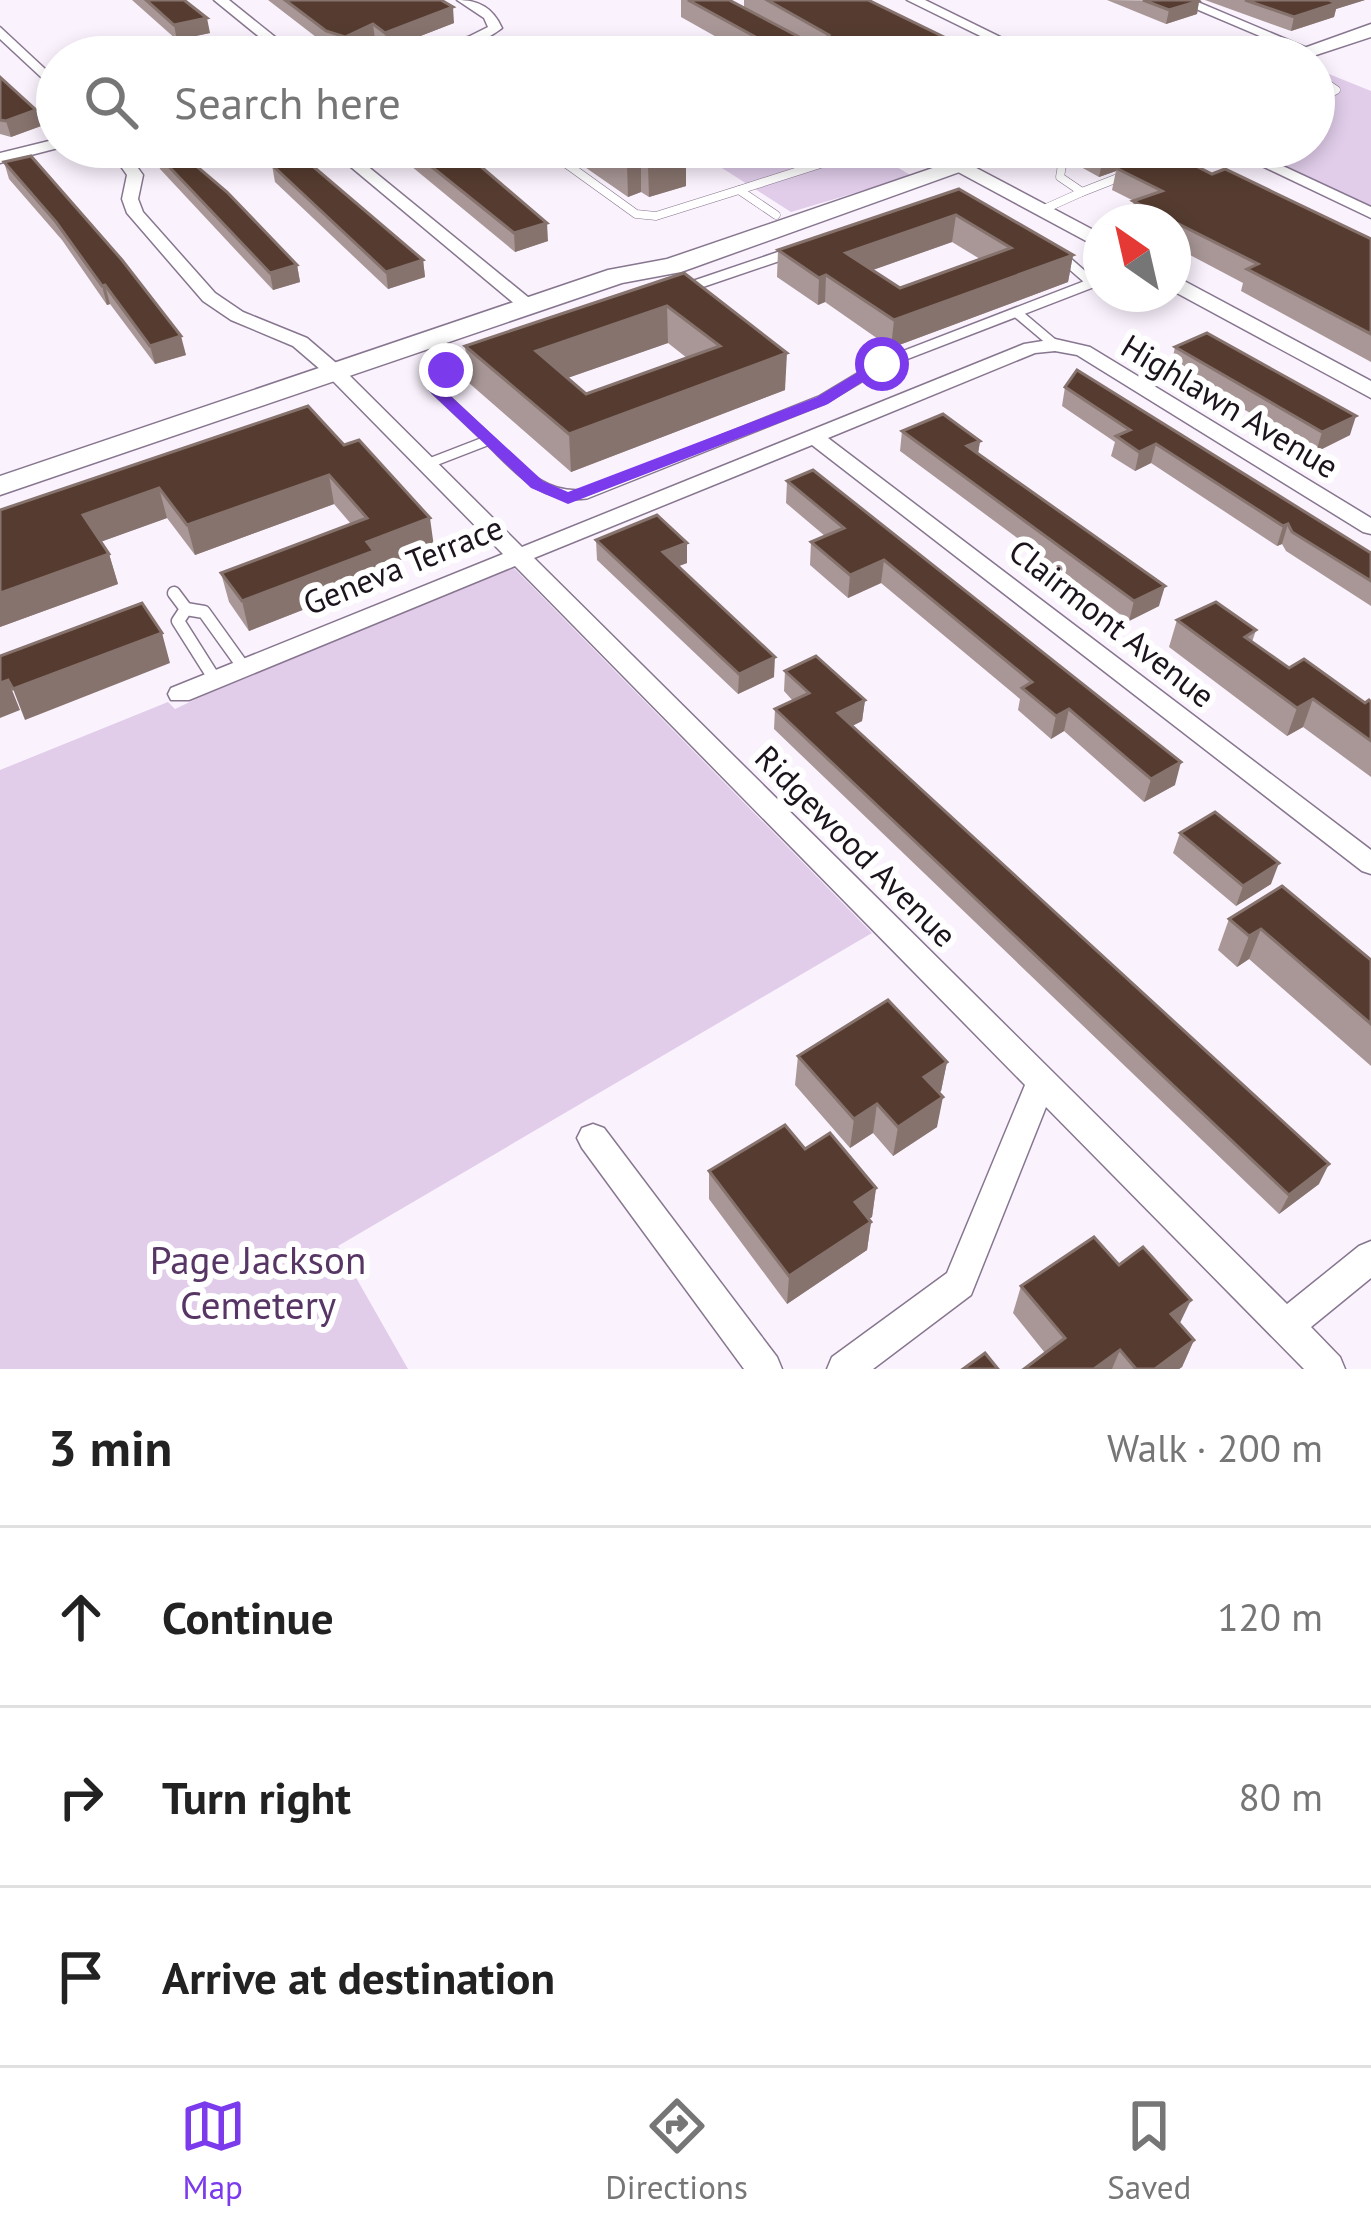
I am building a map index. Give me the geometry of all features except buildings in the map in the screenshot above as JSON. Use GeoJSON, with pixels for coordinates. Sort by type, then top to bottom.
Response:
{"type":"FeatureCollection","features":[{"type":"Feature","properties":{"kind":"main road"},"geometry":{"type":"LineString","coordinates":[[1335,42],[1371,30]]}},
{"type":"Feature","properties":{"kind":"main road"},"geometry":{"type":"LineString","coordinates":[[617,276],[657,254],[938,168]]}},
{"type":"Feature","properties":{"kind":"main road"},"geometry":{"type":"LineString","coordinates":[[0,486],[617,276],[672,266],[945,168]]}},
{"type":"Feature","properties":{"kind":"street"},"geometry":{"type":"LineString","coordinates":[[221,0],[266,36]]}},
{"type":"Feature","properties":{"kind":"street"},"geometry":{"type":"LineString","coordinates":[[464,0],[490,16],[495,28],[480,36]]}},
{"type":"Feature","properties":{"kind":"street"},"geometry":{"type":"LineString","coordinates":[[914,0],[990,36]]}},
{"type":"Feature","properties":{"kind":"street"},"geometry":{"type":"LineString","coordinates":[[1182,0],[1259,36]]}},
{"type":"Feature","properties":{"kind":"street"},"geometry":{"type":"LineString","coordinates":[[0,31],[36,67]]}},
{"type":"Feature","properties":{"kind":"street"},"geometry":{"type":"LineString","coordinates":[[0,158],[36,149]]}},
{"type":"Feature","properties":{"kind":"street","name":"Ridgewood Avenue"},"geometry":{"type":"LineString","coordinates":[[130,168],[135,175],[130,199],[135,213],[209,297],[237,316],[300,342],[335,372],[1328,1369]]}},
{"type":"Feature","properties":{"kind":"street"},"geometry":{"type":"LineString","coordinates":[[360,168],[528,306]]}},
{"type":"Feature","properties":{"kind":"street"},"geometry":{"type":"LineString","coordinates":[[986,168],[1042,210],[1083,232]]}},
{"type":"Feature","properties":{"kind":"street"},"geometry":{"type":"LineString","coordinates":[[1275,168],[1371,213]]}},
{"type":"Feature","properties":{"kind":"street"},"geometry":{"type":"LineString","coordinates":[[1303,210],[1336,197]]}},
{"type":"Feature","properties":{"kind":"street"},"geometry":{"type":"LineString","coordinates":[[1191,292],[1371,391]]}},
{"type":"Feature","properties":{"kind":"street","name":"Geneva Terrace"},"geometry":{"type":"LineString","coordinates":[[180,694],[812,435],[1031,348],[1055,345]]}},
{"type":"Feature","properties":{"kind":"street","name":"Highlawn Avenue"},"geometry":{"type":"LineString","coordinates":[[1055,345],[1083,352],[1371,527]]}},
{"type":"Feature","properties":{"kind":"street","name":"Clairmont Avenue"},"geometry":{"type":"LineString","coordinates":[[812,435],[1371,863]]}},
{"type":"Feature","properties":{"kind":"street"},"geometry":{"type":"LineString","coordinates":[[844,1369],[959,1284],[1041,1083]]}},
{"type":"Feature","properties":{"kind":"street"},"geometry":{"type":"LineString","coordinates":[[593,1138],[765,1369]]}},
{"type":"Feature","properties":{"kind":"street"},"geometry":{"type":"LineString","coordinates":[[1286,1326],[1371,1257]]}},
{"type":"Feature","properties":{"kind":"lane"},"geometry":{"type":"LineString","coordinates":[[572,168],[636,214],[656,216],[808,168]]}},
{"type":"Feature","properties":{"kind":"lane"},"geometry":{"type":"LineString","coordinates":[[1062,168],[1060,178],[1082,192]]}},
{"type":"Feature","properties":{"kind":"lane"},"geometry":{"type":"LineString","coordinates":[[1042,210],[1146,168]]}},
{"type":"Feature","properties":{"kind":"lane"},"geometry":{"type":"LineString","coordinates":[[739,190],[776,214]]}},
{"type":"Feature","properties":{"kind":"lane"},"geometry":{"type":"LineString","coordinates":[[677,290],[807,246]]}},
{"type":"Feature","properties":{"kind":"lane"},"geometry":{"type":"LineString","coordinates":[[488,355],[446,370],[436,380],[436,390],[537,485],[568,499],[822,400],[882,364],[1092,283],[1083,270],[1046,247]]}},
{"type":"Feature","properties":{"kind":"lane"},"geometry":{"type":"LineString","coordinates":[[1017,313],[1039,326],[1055,345]]}},
{"type":"Feature","properties":{"kind":"lane"},"geometry":{"type":"LineString","coordinates":[[427,464],[489,440]]}},
{"type":"Feature","properties":{"kind":"lane"},"geometry":{"type":"LineString","coordinates":[[174,593],[186,609],[204,612],[242,665]]}},
{"type":"Feature","properties":{"kind":"lane"},"geometry":{"type":"LineString","coordinates":[[186,609],[178,621],[214,678]]}},
{"type":"Feature","properties":{"kind":"green space"},"geometry":{"type":"Polygon","coordinates":[[[1335,76],[1371,91],[1371,206],[1290,168],[1335,168],[1335,76]]]}},
{"type":"Feature","properties":{"kind":"green space"},"geometry":{"type":"Polygon","coordinates":[[[722,168],[898,168],[912,176],[791,212],[722,168]]]}},
{"type":"Feature","properties":{"kind":"green space","name":"Page Jackson Cemetery"},"geometry":{"type":"Polygon","coordinates":[[[513,567],[872,933],[338,1246],[408,1369],[0,1369],[0,770],[168,702],[175,709],[249,674],[513,567]]]}},
{"type":"Feature","properties":{"kind":"route"},"geometry":{"type":"LineString","coordinates":[[446,370],[436,380],[436,390],[537,485],[568,499],[822,400],[882,364]]}}]}
